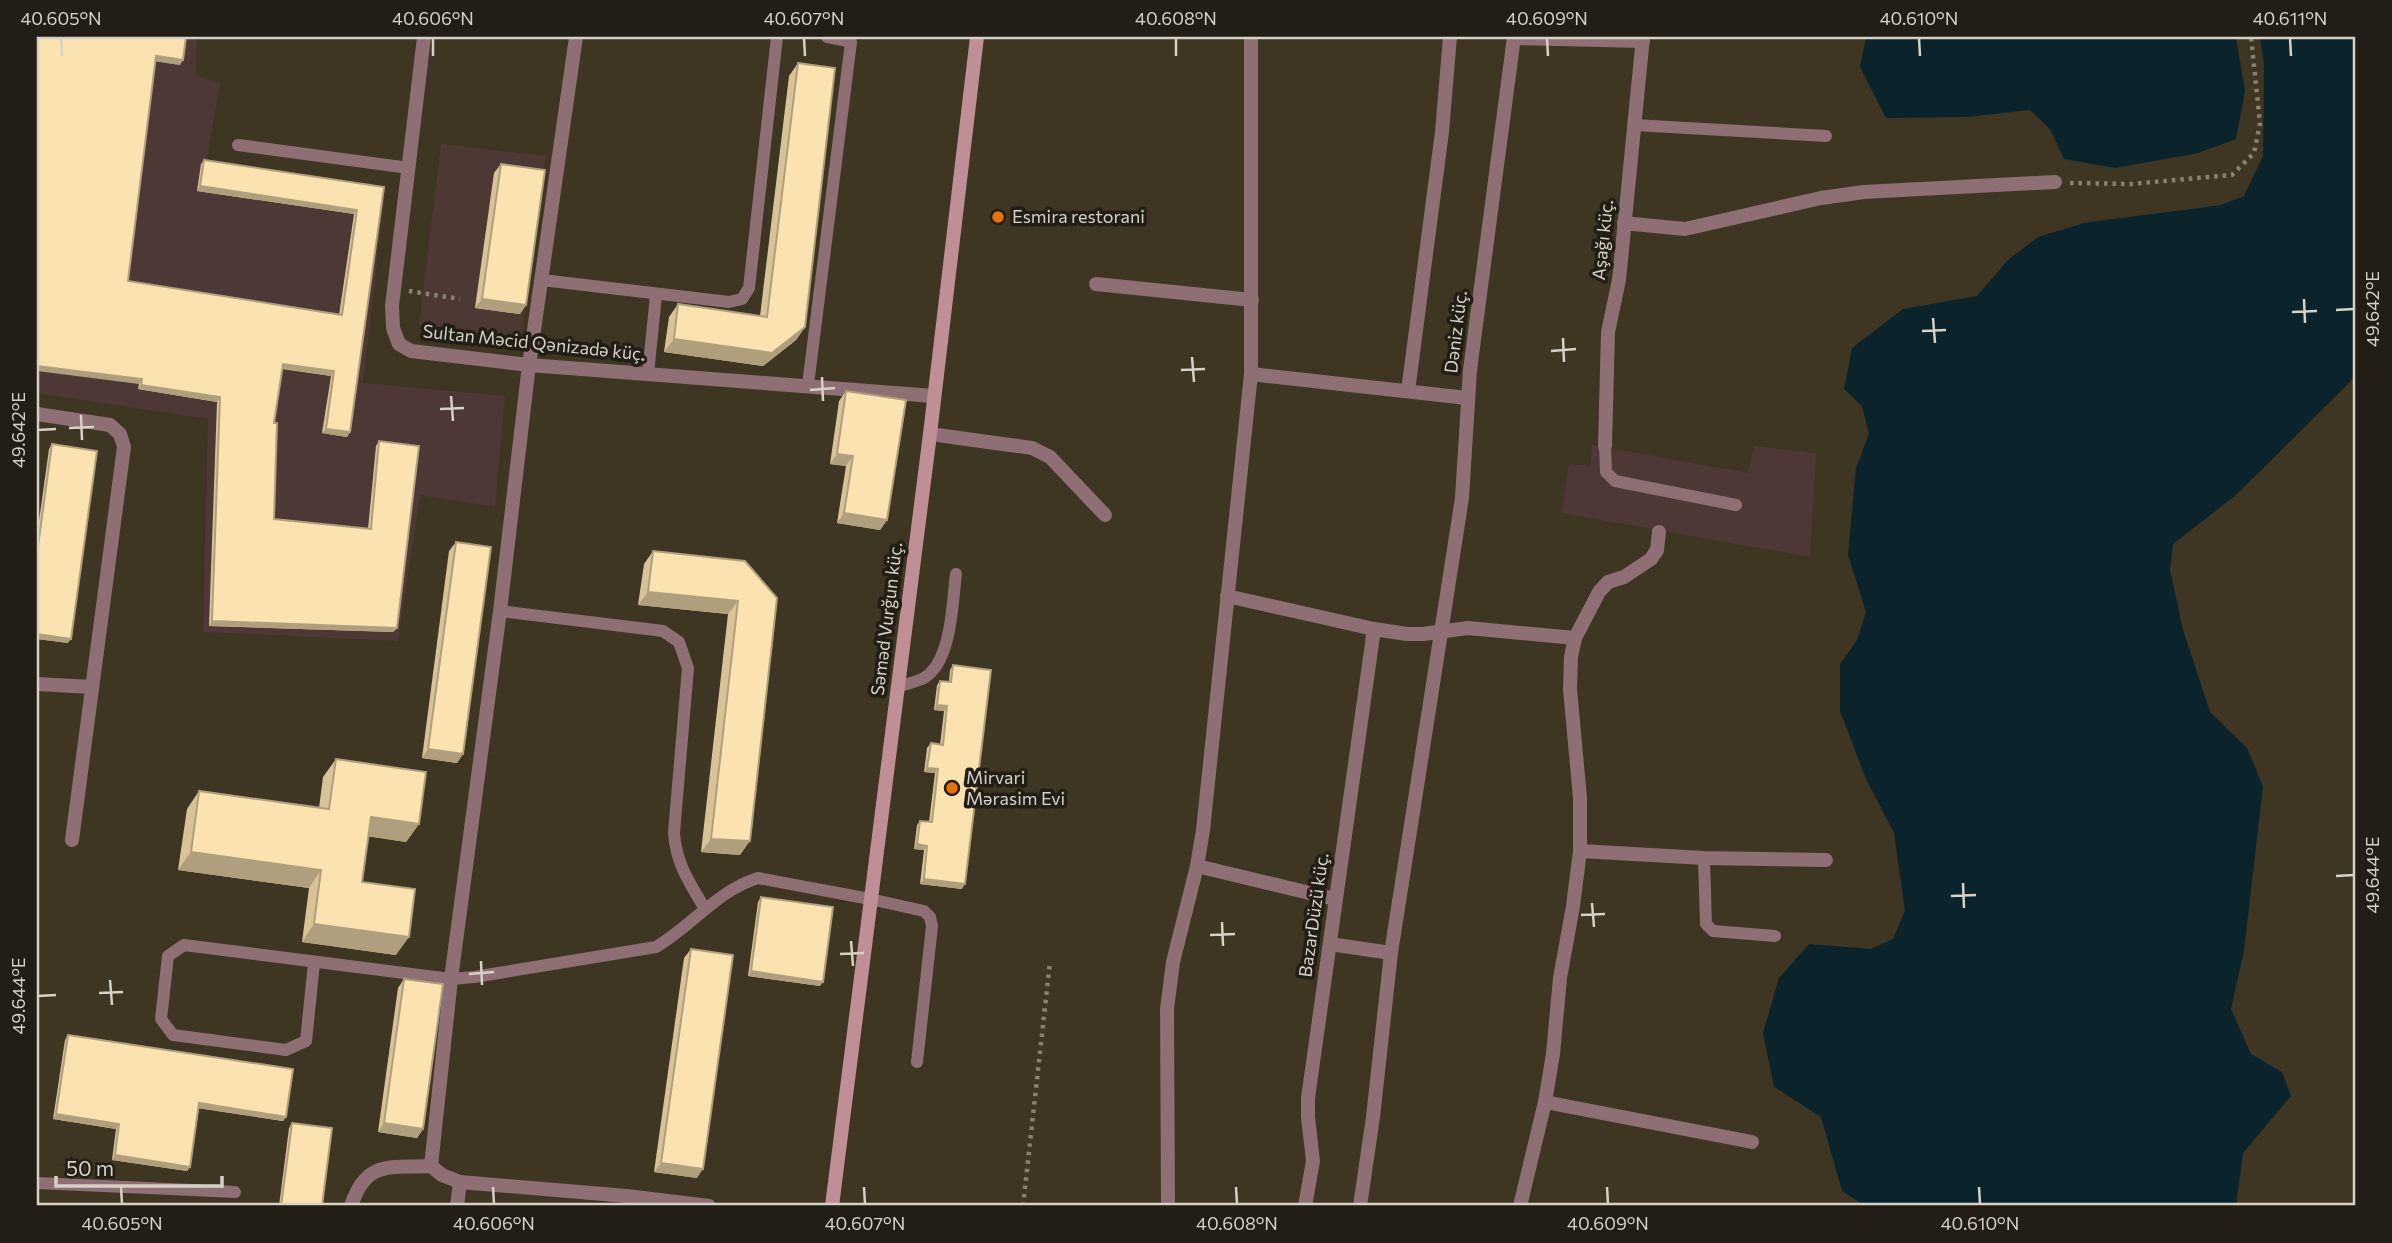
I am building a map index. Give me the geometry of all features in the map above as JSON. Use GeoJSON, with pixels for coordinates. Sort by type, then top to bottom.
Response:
{"type":"FeatureCollection","features":[{"type":"Feature","properties":{"kind":"main road","name":"Səməd Vurğun küç."},"geometry":{"type":"LineString","coordinates":[[832,1206],[930,434],[977,37]]}},
{"type":"Feature","properties":{"kind":"street","name":"Sultan Məcid Qənizadə küç."},"geometry":{"type":"LineString","coordinates":[[424,37],[392,306],[393,328],[399,344],[411,351],[529,365],[808,384],[933,396]]}},
{"type":"Feature","properties":{"kind":"street"},"geometry":{"type":"LineString","coordinates":[[431,1166],[451,979],[500,611],[529,365],[576,37]]}},
{"type":"Feature","properties":{"kind":"street"},"geometry":{"type":"LineString","coordinates":[[1168,1206],[1167,1009],[1173,962],[1197,866],[1203,830],[1251,374],[1251,37]]}},
{"type":"Feature","properties":{"kind":"street"},"geometry":{"type":"LineString","coordinates":[[1408,391],[1442,132],[1450,37]]}},
{"type":"Feature","properties":{"kind":"street"},"geometry":{"type":"LineString","coordinates":[[1514,38],[1643,39]]}},
{"type":"Feature","properties":{"kind":"street","name":"Dəniz küç."},"geometry":{"type":"LineString","coordinates":[[1440,632],[1462,498],[1467,398],[1514,38]]}},
{"type":"Feature","properties":{"kind":"street","name":"Aşağı küç."},"geometry":{"type":"LineString","coordinates":[[1605,446],[1608,332],[1619,280],[1643,39]]}},
{"type":"Feature","properties":{"kind":"street"},"geometry":{"type":"LineString","coordinates":[[1624,223],[1685,229],[1821,198],[1864,192],[2055,182]]}},
{"type":"Feature","properties":{"kind":"street"},"geometry":{"type":"LineString","coordinates":[[1096,284],[1252,300]]}},
{"type":"Feature","properties":{"kind":"street"},"geometry":{"type":"LineString","coordinates":[[1251,374],[1467,398]]}},
{"type":"Feature","properties":{"kind":"street"},"geometry":{"type":"LineString","coordinates":[[37,414],[110,425],[120,434],[124,447],[72,840]]}},
{"type":"Feature","properties":{"kind":"street"},"geometry":{"type":"LineString","coordinates":[[930,434],[1032,448],[1050,457],[1105,515]]}},
{"type":"Feature","properties":{"kind":"street"},"geometry":{"type":"LineString","coordinates":[[1520,1206],[1545,1102],[1553,1054],[1560,978],[1580,851],[1580,798],[1570,690],[1571,657],[1575,638],[1599,592],[1608,582],[1624,577],[1651,559],[1657,550],[1659,532]]}},
{"type":"Feature","properties":{"kind":"street"},"geometry":{"type":"LineString","coordinates":[[1227,596],[1407,634],[1468,628],[1575,638]]}},
{"type":"Feature","properties":{"kind":"street","name":"BazarDüzü küç."},"geometry":{"type":"LineString","coordinates":[[1305,1206],[1313,1160],[1308,1098],[1374,629]]}},
{"type":"Feature","properties":{"kind":"street"},"geometry":{"type":"LineString","coordinates":[[1360,1206],[1391,953],[1440,632]]}},
{"type":"Feature","properties":{"kind":"street"},"geometry":{"type":"LineString","coordinates":[[37,684],[92,687]]}},
{"type":"Feature","properties":{"kind":"street"},"geometry":{"type":"LineString","coordinates":[[1580,851],[1704,858],[1826,860]]}},
{"type":"Feature","properties":{"kind":"street"},"geometry":{"type":"LineString","coordinates":[[1197,866],[1335,900]]}},
{"type":"Feature","properties":{"kind":"street"},"geometry":{"type":"LineString","coordinates":[[1330,944],[1391,953]]}},
{"type":"Feature","properties":{"kind":"street"},"geometry":{"type":"LineString","coordinates":[[1545,1102],[1752,1142]]}},
{"type":"Feature","properties":{"kind":"street"},"geometry":{"type":"LineString","coordinates":[[351,1206],[356,1190],[369,1174],[382,1168],[431,1166],[442,1175],[460,1182],[626,1201],[709,1206]]}},
{"type":"Feature","properties":{"kind":"street"},"geometry":{"type":"LineString","coordinates":[[457,1206],[460,1182]]}},
{"type":"Feature","properties":{"kind":"lane"},"geometry":{"type":"LineString","coordinates":[[542,280],[729,302],[742,299],[749,288],[776,37]]}},
{"type":"Feature","properties":{"kind":"lane"},"geometry":{"type":"LineString","coordinates":[[808,384],[851,39],[827,37]]}},
{"type":"Feature","properties":{"kind":"lane"},"geometry":{"type":"LineString","coordinates":[[1634,125],[1826,136]]}},
{"type":"Feature","properties":{"kind":"lane"},"geometry":{"type":"LineString","coordinates":[[238,145],[409,168]]}},
{"type":"Feature","properties":{"kind":"lane"},"geometry":{"type":"LineString","coordinates":[[648,374],[656,295]]}},
{"type":"Feature","properties":{"kind":"lane"},"geometry":{"type":"LineString","coordinates":[[1605,446],[1606,471],[1615,481],[1737,505]]}},
{"type":"Feature","properties":{"kind":"lane"},"geometry":{"type":"LineString","coordinates":[[897,687],[925,677],[936,666],[946,648],[956,574]]}},
{"type":"Feature","properties":{"kind":"lane"},"geometry":{"type":"LineString","coordinates":[[500,611],[663,631],[679,642],[688,668],[674,833],[675,851],[705,909]]}},
{"type":"Feature","properties":{"kind":"lane"},"geometry":{"type":"LineString","coordinates":[[1704,858],[1706,924],[1713,931],[1775,936]]}},
{"type":"Feature","properties":{"kind":"lane"},"geometry":{"type":"LineString","coordinates":[[314,962],[306,1041],[286,1050],[173,1035],[161,1019],[168,956],[184,945],[451,979],[656,947],[741,883],[758,878],[924,911],[930,917],[932,926],[917,1062]]}},
{"type":"Feature","properties":{"kind":"lane"},"geometry":{"type":"LineString","coordinates":[[37,1183],[235,1192]]}},
{"type":"Feature","properties":{"kind":"path"},"geometry":{"type":"LineString","coordinates":[[2055,182],[2131,184],[2232,175],[2254,153],[2260,124],[2251,37]]}},
{"type":"Feature","properties":{"kind":"path"},"geometry":{"type":"LineString","coordinates":[[394,289],[460,299]]}},
{"type":"Feature","properties":{"kind":"path"},"geometry":{"type":"LineString","coordinates":[[1023,1206],[1050,962]]}},
{"type":"Feature","properties":{"kind":"shaded area"},"geometry":{"type":"Polygon","coordinates":[[[37,37],[197,37],[196,76],[220,83],[207,160],[386,187],[363,383],[505,396],[495,507],[420,495],[398,641],[203,632],[208,419],[37,393],[37,37]]]}},
{"type":"Feature","properties":{"kind":"shaded area"},"geometry":{"type":"Polygon","coordinates":[[[441,144],[546,156],[521,339],[419,325],[441,144]]]}},
{"type":"Feature","properties":{"kind":"shaded area"},"geometry":{"type":"Polygon","coordinates":[[[1592,445],[1748,473],[1754,446],[1816,453],[1810,557],[1562,513],[1569,464],[1591,466],[1592,445]]]}},
{"type":"Feature","properties":{"kind":"water"},"geometry":{"type":"Polygon","coordinates":[[[1866,37],[2236,37],[2245,91],[2236,139],[2198,153],[2115,168],[2064,159],[2050,129],[2030,110],[1967,117],[1886,118],[1860,67],[1866,37]]]}},
{"type":"Feature","properties":{"kind":"water"},"geometry":{"type":"Polygon","coordinates":[[[2260,37],[2355,37],[2355,372],[2350,382],[2236,495],[2173,544],[2170,570],[2183,630],[2210,712],[2247,748],[2263,786],[2244,951],[2231,1009],[2251,1054],[2282,1072],[2291,1096],[2243,1153],[2236,1206],[1865,1206],[1842,1191],[1821,1117],[1774,1087],[1763,1033],[1779,978],[1809,944],[1871,949],[1893,939],[1905,911],[1894,833],[1866,779],[1840,711],[1840,664],[1857,640],[1866,612],[1848,555],[1856,468],[1869,434],[1862,406],[1844,389],[1852,348],[1903,309],[1977,296],[2008,260],[2038,237],[2084,223],[2221,205],[2244,196],[2263,156],[2264,64],[2260,37]]]}},
{"type":"Feature","properties":{"kind":"building"},"geometry":{"type":"Polygon","coordinates":[[[37,37],[186,37],[183,60],[156,56],[128,281],[342,315],[357,210],[200,186],[204,160],[384,187],[350,432],[326,429],[334,371],[283,364],[274,423],[277,423],[274,519],[371,529],[379,441],[419,446],[397,628],[212,621],[220,397],[141,385],[142,379],[37,366],[37,37]]]}},
{"type":"Feature","properties":{"kind":"building"},"geometry":{"type":"Polygon","coordinates":[[[798,63],[835,68],[805,327],[772,353],[674,339],[678,304],[767,317],[798,63]]]}},
{"type":"Feature","properties":{"kind":"building"},"geometry":{"type":"Polygon","coordinates":[[[501,164],[545,170],[526,305],[482,299],[501,164]]]}},
{"type":"Feature","properties":{"kind":"building"},"geometry":{"type":"Polygon","coordinates":[[[846,391],[906,400],[887,520],[844,513],[853,456],[837,454],[846,391]]]}},
{"type":"Feature","properties":{"kind":"building"},"geometry":{"type":"Polygon","coordinates":[[[52,444],[97,451],[71,639],[37,634],[37,553],[52,444]]]}},
{"type":"Feature","properties":{"kind":"building"},"geometry":{"type":"Polygon","coordinates":[[[456,542],[491,547],[463,754],[428,749],[456,542]]]}},
{"type":"Feature","properties":{"kind":"building"},"geometry":{"type":"Polygon","coordinates":[[[653,551],[745,561],[777,598],[750,841],[711,839],[738,601],[648,592],[653,551]]]}},
{"type":"Feature","properties":{"kind":"building"},"geometry":{"type":"Polygon","coordinates":[[[953,665],[991,670],[965,884],[924,879],[927,846],[917,844],[920,821],[932,822],[938,769],[927,768],[931,743],[943,745],[947,706],[937,705],[940,681],[951,682],[953,665]]]}},
{"type":"Feature","properties":{"kind":"building"},"geometry":{"type":"Polygon","coordinates":[[[336,759],[426,772],[419,824],[371,817],[362,882],[415,889],[409,937],[314,924],[321,870],[191,852],[199,791],[329,809],[336,759]]]}},
{"type":"Feature","properties":{"kind":"building"},"geometry":{"type":"Polygon","coordinates":[[[761,897],[833,907],[823,982],[751,971],[761,897]]]}},
{"type":"Feature","properties":{"kind":"building"},"geometry":{"type":"Polygon","coordinates":[[[691,949],[733,955],[703,1169],[661,1163],[691,949]]]}},
{"type":"Feature","properties":{"kind":"building"},"geometry":{"type":"Polygon","coordinates":[[[404,979],[443,984],[423,1129],[384,1123],[404,979]]]}},
{"type":"Feature","properties":{"kind":"building"},"geometry":{"type":"Polygon","coordinates":[[[68,1035],[293,1069],[286,1117],[199,1103],[190,1167],[115,1155],[119,1124],[56,1114],[68,1035]]]}},
{"type":"Feature","properties":{"kind":"building"},"geometry":{"type":"Polygon","coordinates":[[[292,1123],[332,1128],[322,1206],[281,1206],[292,1123]]]}},
{"type":"Feature","properties":{"kind":"place","name":"Esmira restorani"},"geometry":{"type":"Point","coordinates":[998,217]}},
{"type":"Feature","properties":{"kind":"place","name":"Mirvari Mərasim Evi"},"geometry":{"type":"Point","coordinates":[952,788]}}]}
